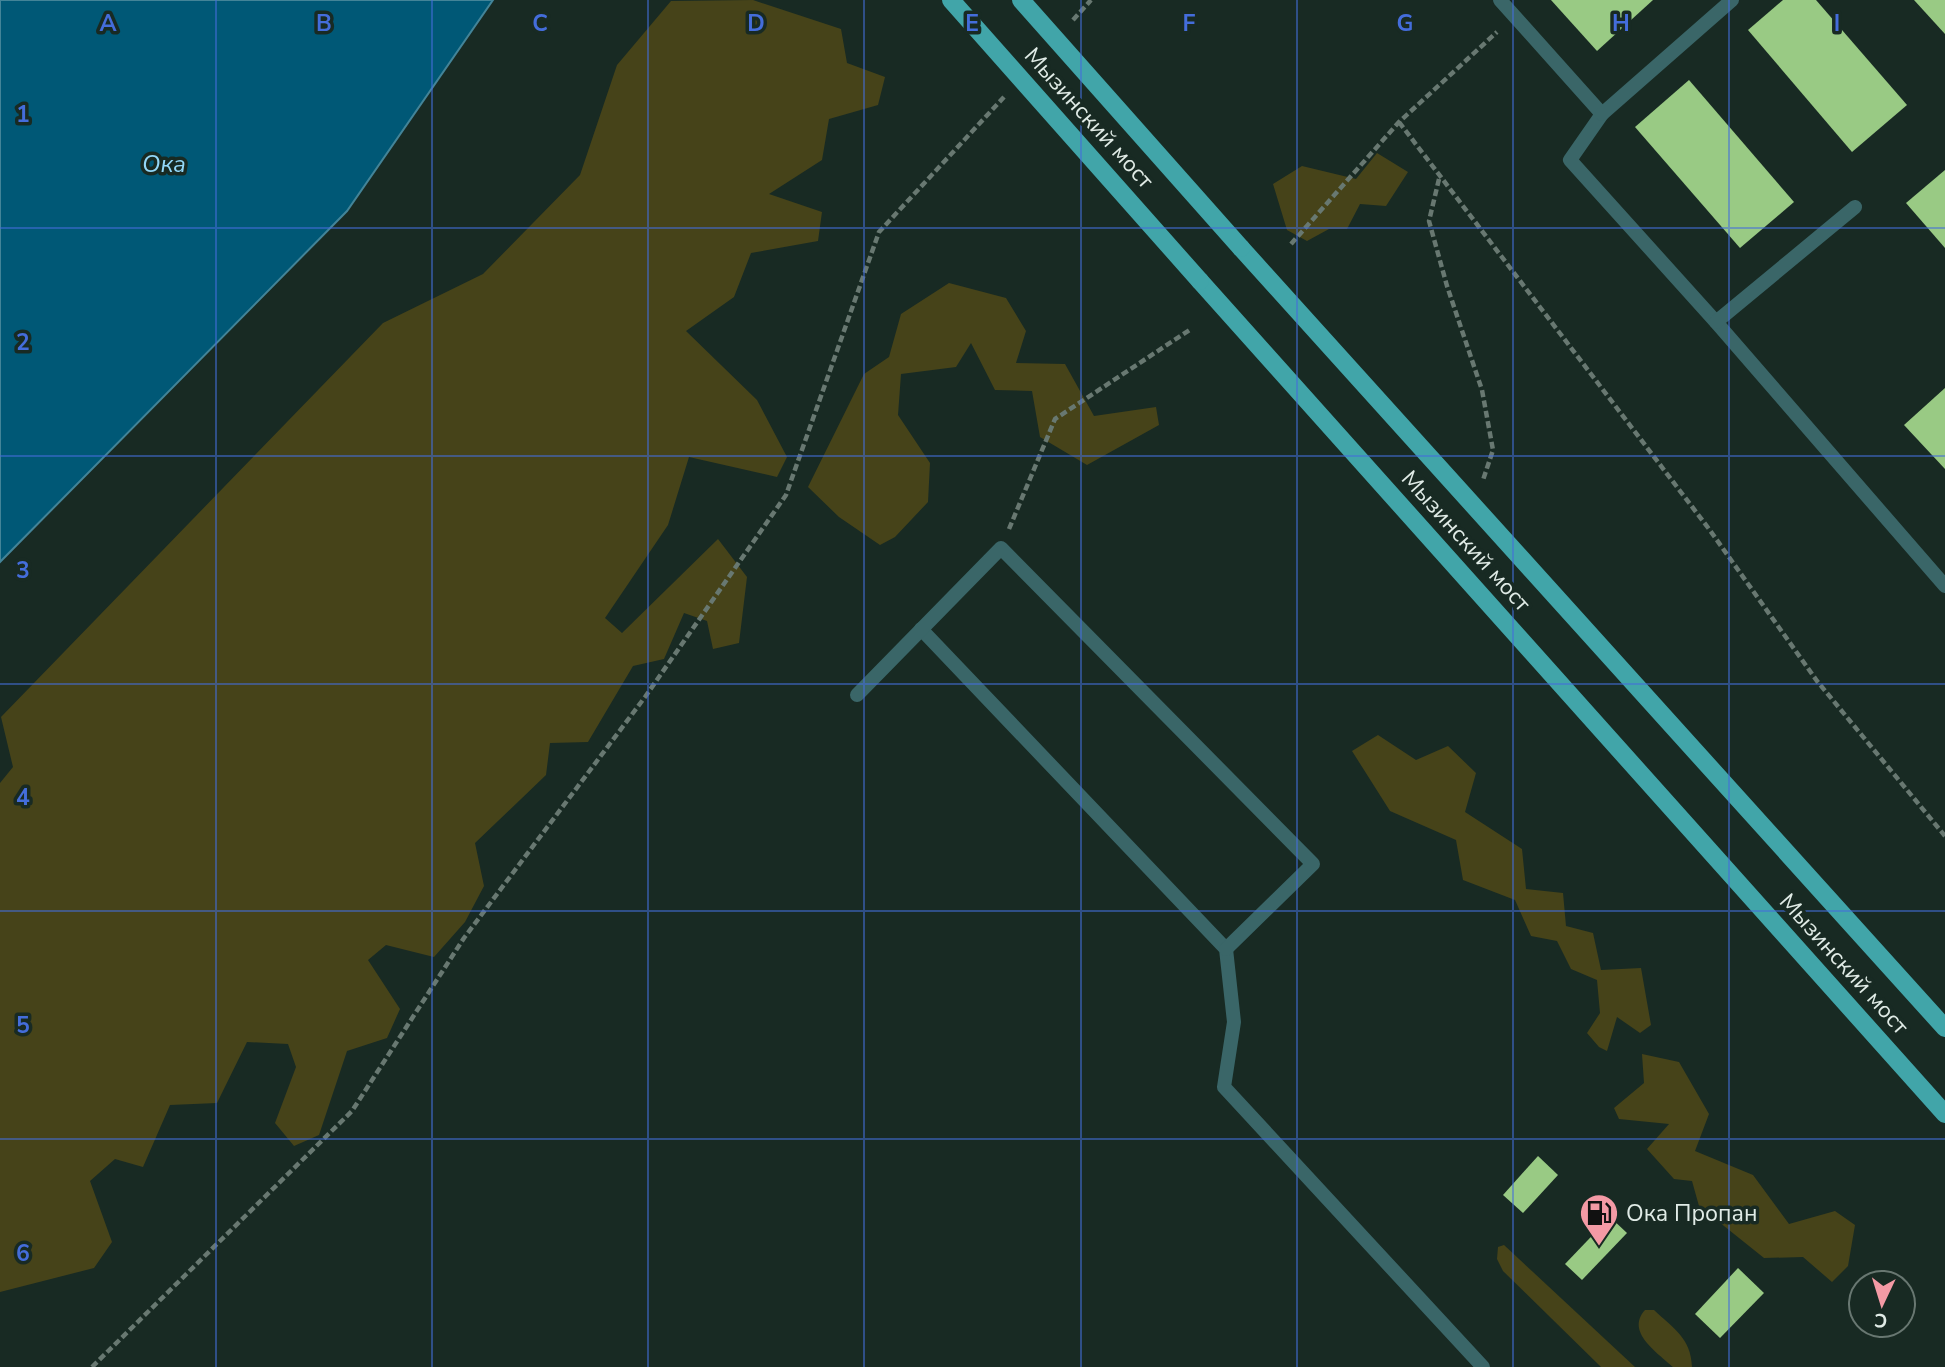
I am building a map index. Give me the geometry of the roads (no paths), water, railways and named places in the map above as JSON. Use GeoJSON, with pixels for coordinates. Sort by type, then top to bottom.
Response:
{"type":"FeatureCollection","features":[{"type":"Feature","properties":{"kind":"main road","name":"Мызинский мост"},"geometry":{"type":"LineString","coordinates":[[951,0],[1945,1114]]}},
{"type":"Feature","properties":{"kind":"main road","name":"Мызинский мост"},"geometry":{"type":"LineString","coordinates":[[1021,0],[1241,248],[1945,1028]]}},
{"type":"Feature","properties":{"kind":"lane"},"geometry":{"type":"LineString","coordinates":[[1500,0],[1602,114]]}},
{"type":"Feature","properties":{"kind":"lane"},"geometry":{"type":"LineString","coordinates":[[1732,0],[1602,114],[1570,160],[1716,322],[1945,586]]}},
{"type":"Feature","properties":{"kind":"lane"},"geometry":{"type":"LineString","coordinates":[[1716,322],[1855,207]]}},
{"type":"Feature","properties":{"kind":"lane"},"geometry":{"type":"LineString","coordinates":[[857,695],[1001,548],[1313,864],[1226,950]]}},
{"type":"Feature","properties":{"kind":"lane"},"geometry":{"type":"LineString","coordinates":[[921,629],[1226,950],[1234,1022],[1224,1087],[1483,1367]]}},
{"type":"Feature","properties":{"kind":"water","name":"Ока"},"geometry":{"type":"Polygon","coordinates":[[[0,0],[493,0],[347,211],[0,562],[0,0]]]}},
{"type":"Feature","properties":{"kind":"place","name":"Ока Пропан"},"geometry":{"type":"Point","coordinates":[1599,1247]}}]}
